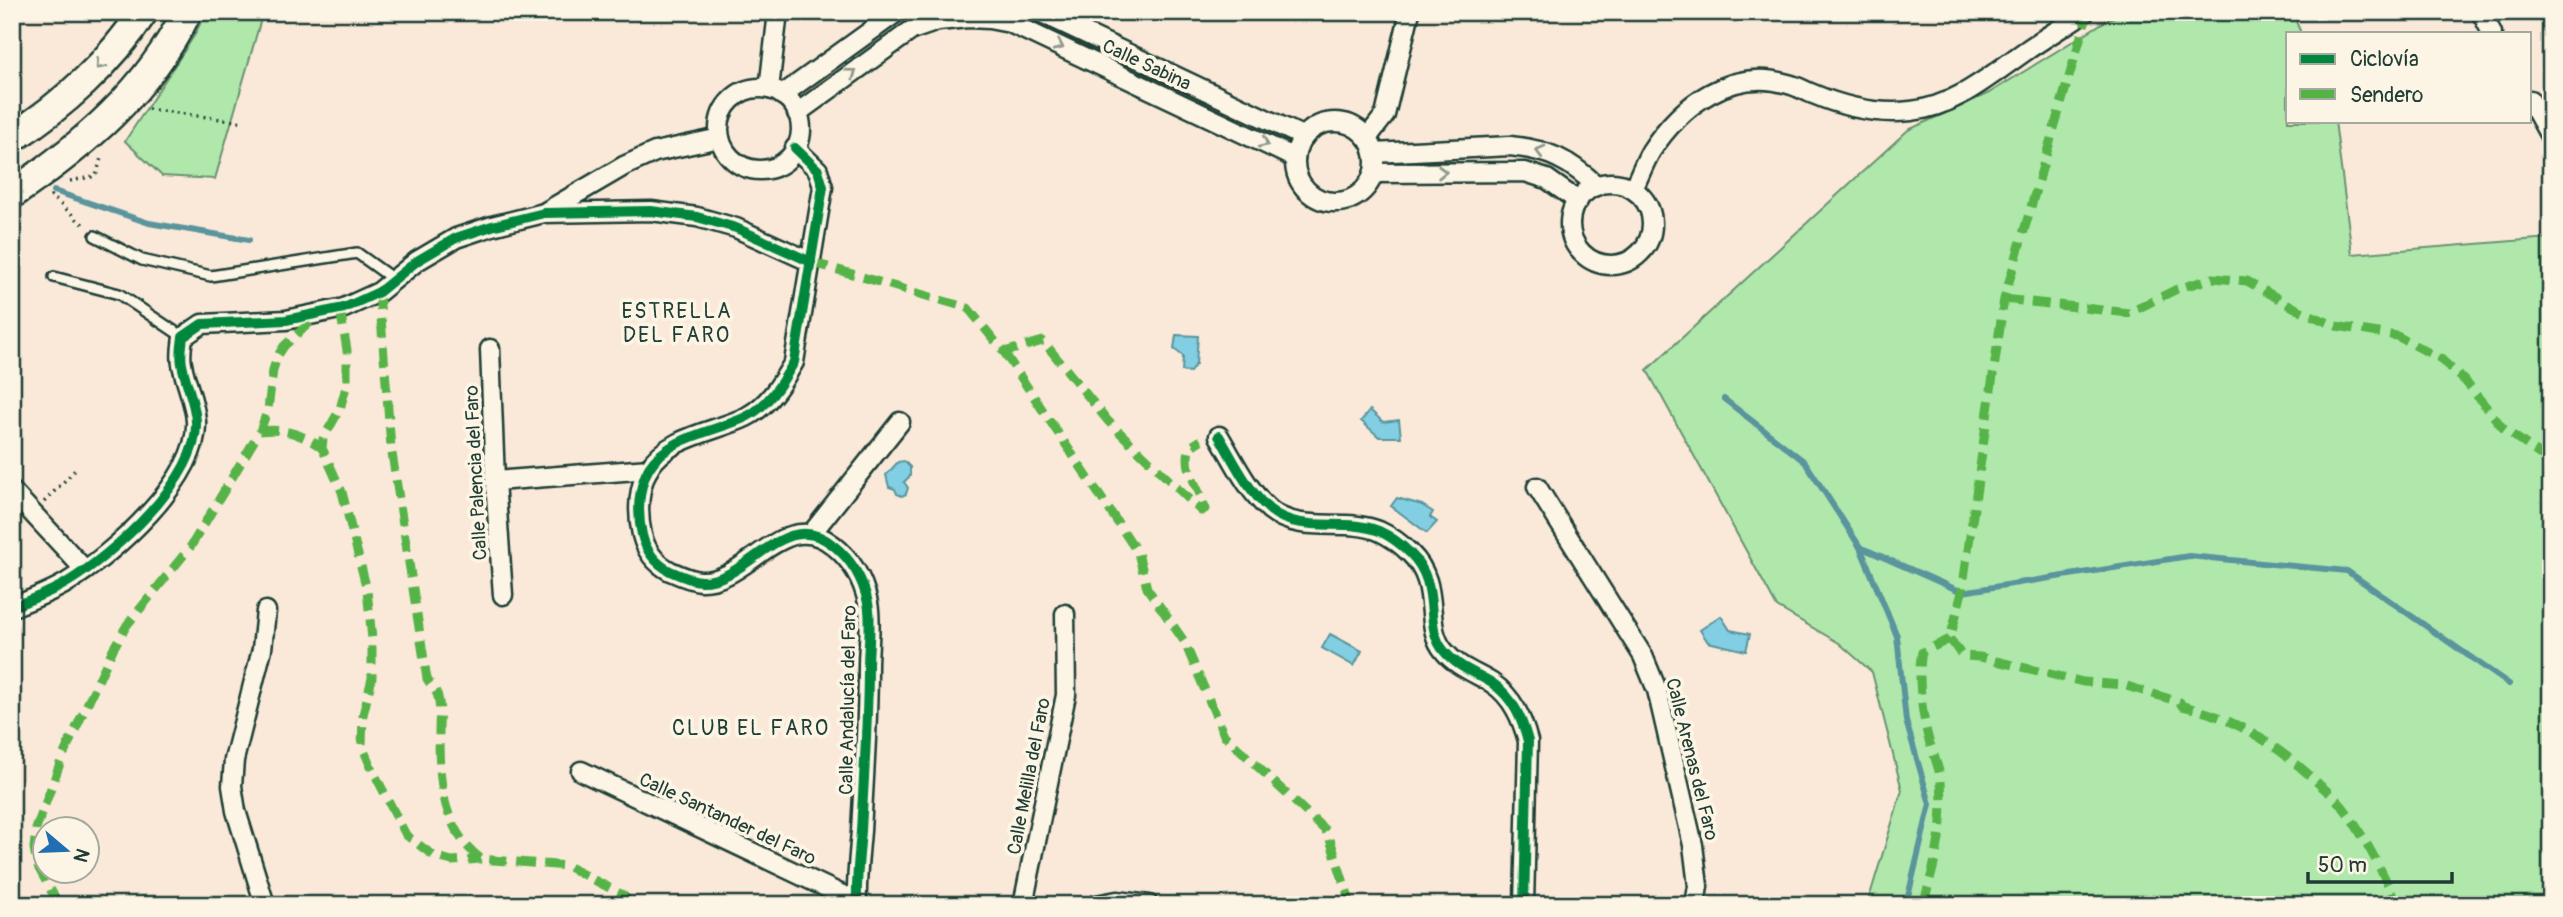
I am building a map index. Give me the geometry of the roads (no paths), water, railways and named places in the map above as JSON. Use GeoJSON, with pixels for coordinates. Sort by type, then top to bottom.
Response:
{"type":"FeatureCollection","features":[{"type":"Feature","properties":{"kind":"highway"},"geometry":{"type":"LineString","coordinates":[[19,132],[93,74],[143,12]]}},
{"type":"Feature","properties":{"kind":"highway"},"geometry":{"type":"LineString","coordinates":[[12,172],[57,144],[112,96],[159,39],[176,12]]}},
{"type":"Feature","properties":{"kind":"highway"},"geometry":{"type":"LineString","coordinates":[[12,194],[98,130],[136,91],[177,32],[187,12]]}},
{"type":"Feature","properties":{"kind":"street"},"geometry":{"type":"LineString","coordinates":[[775,92],[778,12]]}},
{"type":"Feature","properties":{"kind":"street"},"geometry":{"type":"LineString","coordinates":[[775,92],[897,12]]}},
{"type":"Feature","properties":{"kind":"street","name":"Calle Sabina"},"geometry":{"type":"LineString","coordinates":[[1040,12],[1304,137]]}},
{"type":"Feature","properties":{"kind":"street"},"geometry":{"type":"LineString","coordinates":[[1371,145],[1358,129],[1334,122],[1321,124],[1310,130],[1296,151],[1296,176],[1303,189],[1314,198],[1327,203],[1342,203],[1355,198],[1366,189],[1374,173],[1371,145],[1385,115],[1409,12]]}},
{"type":"Feature","properties":{"kind":"street"},"geometry":{"type":"LineString","coordinates":[[1633,189],[1651,152],[1671,125],[1694,103],[1722,86],[1756,79],[1788,84],[1838,104],[1871,111],[1913,111],[1950,100],[1982,82],[2085,12]]}},
{"type":"Feature","properties":{"kind":"street"},"geometry":{"type":"LineString","coordinates":[[2481,12],[2492,32]]}},
{"type":"Feature","properties":{"kind":"street","name":"Calle Sabina"},"geometry":{"type":"LineString","coordinates":[[797,113],[912,30],[938,21],[989,19],[1019,27],[1295,158]]}},
{"type":"Feature","properties":{"kind":"street"},"geometry":{"type":"LineString","coordinates":[[751,89],[775,92],[795,108],[797,113],[800,135],[795,148],[786,160],[774,167],[761,170],[734,161],[720,138],[722,113],[738,93],[751,89]]}},
{"type":"Feature","properties":{"kind":"street"},"geometry":{"type":"LineString","coordinates":[[2532,104],[2551,138]]}},
{"type":"Feature","properties":{"kind":"street"},"geometry":{"type":"LineString","coordinates":[[544,213],[624,166],[655,152],[720,138]]}},
{"type":"Feature","properties":{"kind":"street"},"geometry":{"type":"LineString","coordinates":[[1371,145],[1532,148],[1555,155],[1578,168],[1597,186]]}},
{"type":"Feature","properties":{"kind":"street"},"geometry":{"type":"LineString","coordinates":[[795,148],[818,170],[824,187],[794,362],[783,382],[768,400],[748,416],[672,446],[658,456],[642,484],[639,523],[644,544],[663,567],[680,576],[700,581],[717,578],[774,543],[796,534],[812,533],[900,422]]}},
{"type":"Feature","properties":{"kind":"street"},"geometry":{"type":"LineString","coordinates":[[1374,173],[1525,172],[1547,179],[1578,201]]}},
{"type":"Feature","properties":{"kind":"street"},"geometry":{"type":"LineString","coordinates":[[1606,183],[1633,189],[1644,199],[1650,212],[1652,225],[1644,249],[1634,258],[1610,265],[1597,263],[1586,257],[1577,247],[1570,222],[1581,196],[1606,183]]}},
{"type":"Feature","properties":{"kind":"street"},"geometry":{"type":"LineString","coordinates":[[12,607],[65,583],[85,570],[135,528],[161,501],[180,472],[193,445],[196,420],[181,361],[183,337],[202,324],[286,320],[344,308],[379,292],[417,261],[457,238],[544,213],[651,211],[697,217],[736,228],[811,262]]}},
{"type":"Feature","properties":{"kind":"street","name":"Calle Palencia del Faro"},"geometry":{"type":"LineString","coordinates":[[490,349],[503,595]]}},
{"type":"Feature","properties":{"kind":"street"},"geometry":{"type":"LineString","coordinates":[[1219,436],[1253,493],[1273,512],[1312,525],[1362,527],[1380,531],[1412,555],[1424,570],[1431,590],[1435,635],[1442,649],[1458,664],[1494,685],[1516,708],[1528,741],[1524,905]]}},
{"type":"Feature","properties":{"kind":"street"},"geometry":{"type":"LineString","coordinates":[[495,481],[649,469]]}},
{"type":"Feature","properties":{"kind":"street","name":"Calle Arenas del Faro"},"geometry":{"type":"LineString","coordinates":[[1538,487],[1643,656],[1657,690],[1693,845],[1698,886],[1695,905]]}},
{"type":"Feature","properties":{"kind":"street"},"geometry":{"type":"LineString","coordinates":[[12,491],[85,570]]}},
{"type":"Feature","properties":{"kind":"street","name":"Calle Andalucía del Faro"},"geometry":{"type":"LineString","coordinates":[[812,533],[831,543],[849,559],[861,579],[868,606],[868,704],[857,903]]}},
{"type":"Feature","properties":{"kind":"street"},"geometry":{"type":"LineString","coordinates":[[265,611],[262,649],[234,760],[232,786],[236,811],[265,905]]}},
{"type":"Feature","properties":{"kind":"street","name":"Calle Melilla del Faro"},"geometry":{"type":"LineString","coordinates":[[1023,905],[1066,695],[1065,614]]}},
{"type":"Feature","properties":{"kind":"street","name":"Calle Santander del Faro"},"geometry":{"type":"LineString","coordinates":[[581,771],[857,903]]}},
{"type":"Feature","properties":{"kind":"street"},"geometry":{"type":"LineString","coordinates":[[1096,905],[1149,905]]}},
{"type":"Feature","properties":{"kind":"lane"},"geometry":{"type":"LineString","coordinates":[[95,236],[142,260],[211,276],[357,253],[393,279]]}},
{"type":"Feature","properties":{"kind":"lane"},"geometry":{"type":"LineString","coordinates":[[54,277],[119,294],[183,337]]}},
{"type":"Feature","properties":{"kind":"water"},"geometry":{"type":"Polygon","coordinates":[[[1176,335],[1198,336],[1196,364],[1190,372],[1182,371],[1183,356],[1174,349],[1176,335]]]}},
{"type":"Feature","properties":{"kind":"water"},"geometry":{"type":"Polygon","coordinates":[[[1370,410],[1383,422],[1399,420],[1401,437],[1379,437],[1361,421],[1370,410]]]}},
{"type":"Feature","properties":{"kind":"water"},"geometry":{"type":"Polygon","coordinates":[[[904,461],[910,467],[910,476],[904,482],[908,488],[902,496],[889,487],[886,475],[898,462],[904,461]]]}},
{"type":"Feature","properties":{"kind":"water"},"geometry":{"type":"Polygon","coordinates":[[[1397,498],[1422,505],[1433,512],[1430,517],[1437,522],[1427,533],[1391,506],[1397,498]]]}},
{"type":"Feature","properties":{"kind":"water"},"geometry":{"type":"Polygon","coordinates":[[[1721,616],[1730,630],[1750,634],[1746,651],[1708,642],[1700,630],[1721,616]]]}},
{"type":"Feature","properties":{"kind":"water"},"geometry":{"type":"Polygon","coordinates":[[[1330,634],[1362,651],[1354,666],[1322,648],[1330,634]]]}},
{"type":"Feature","properties":{"kind":"waterway"},"geometry":{"type":"LineString","coordinates":[[54,191],[149,223],[249,240]]}},
{"type":"Feature","properties":{"kind":"waterway"},"geometry":{"type":"LineString","coordinates":[[1724,399],[1805,462],[1860,547],[1897,636],[1906,721],[1930,804],[1906,905]]}},
{"type":"Feature","properties":{"kind":"waterway"},"geometry":{"type":"LineString","coordinates":[[1860,547],[1962,592],[2189,556],[2347,571],[2509,684]]}},
{"type":"Feature","properties":{"kind":"district","name":"ESTRELLA DEL FARO"},"geometry":{"type":"Point","coordinates":[677,323]}},
{"type":"Feature","properties":{"kind":"district","name":"CLUB EL FARO"},"geometry":{"type":"Point","coordinates":[751,728]}}]}
